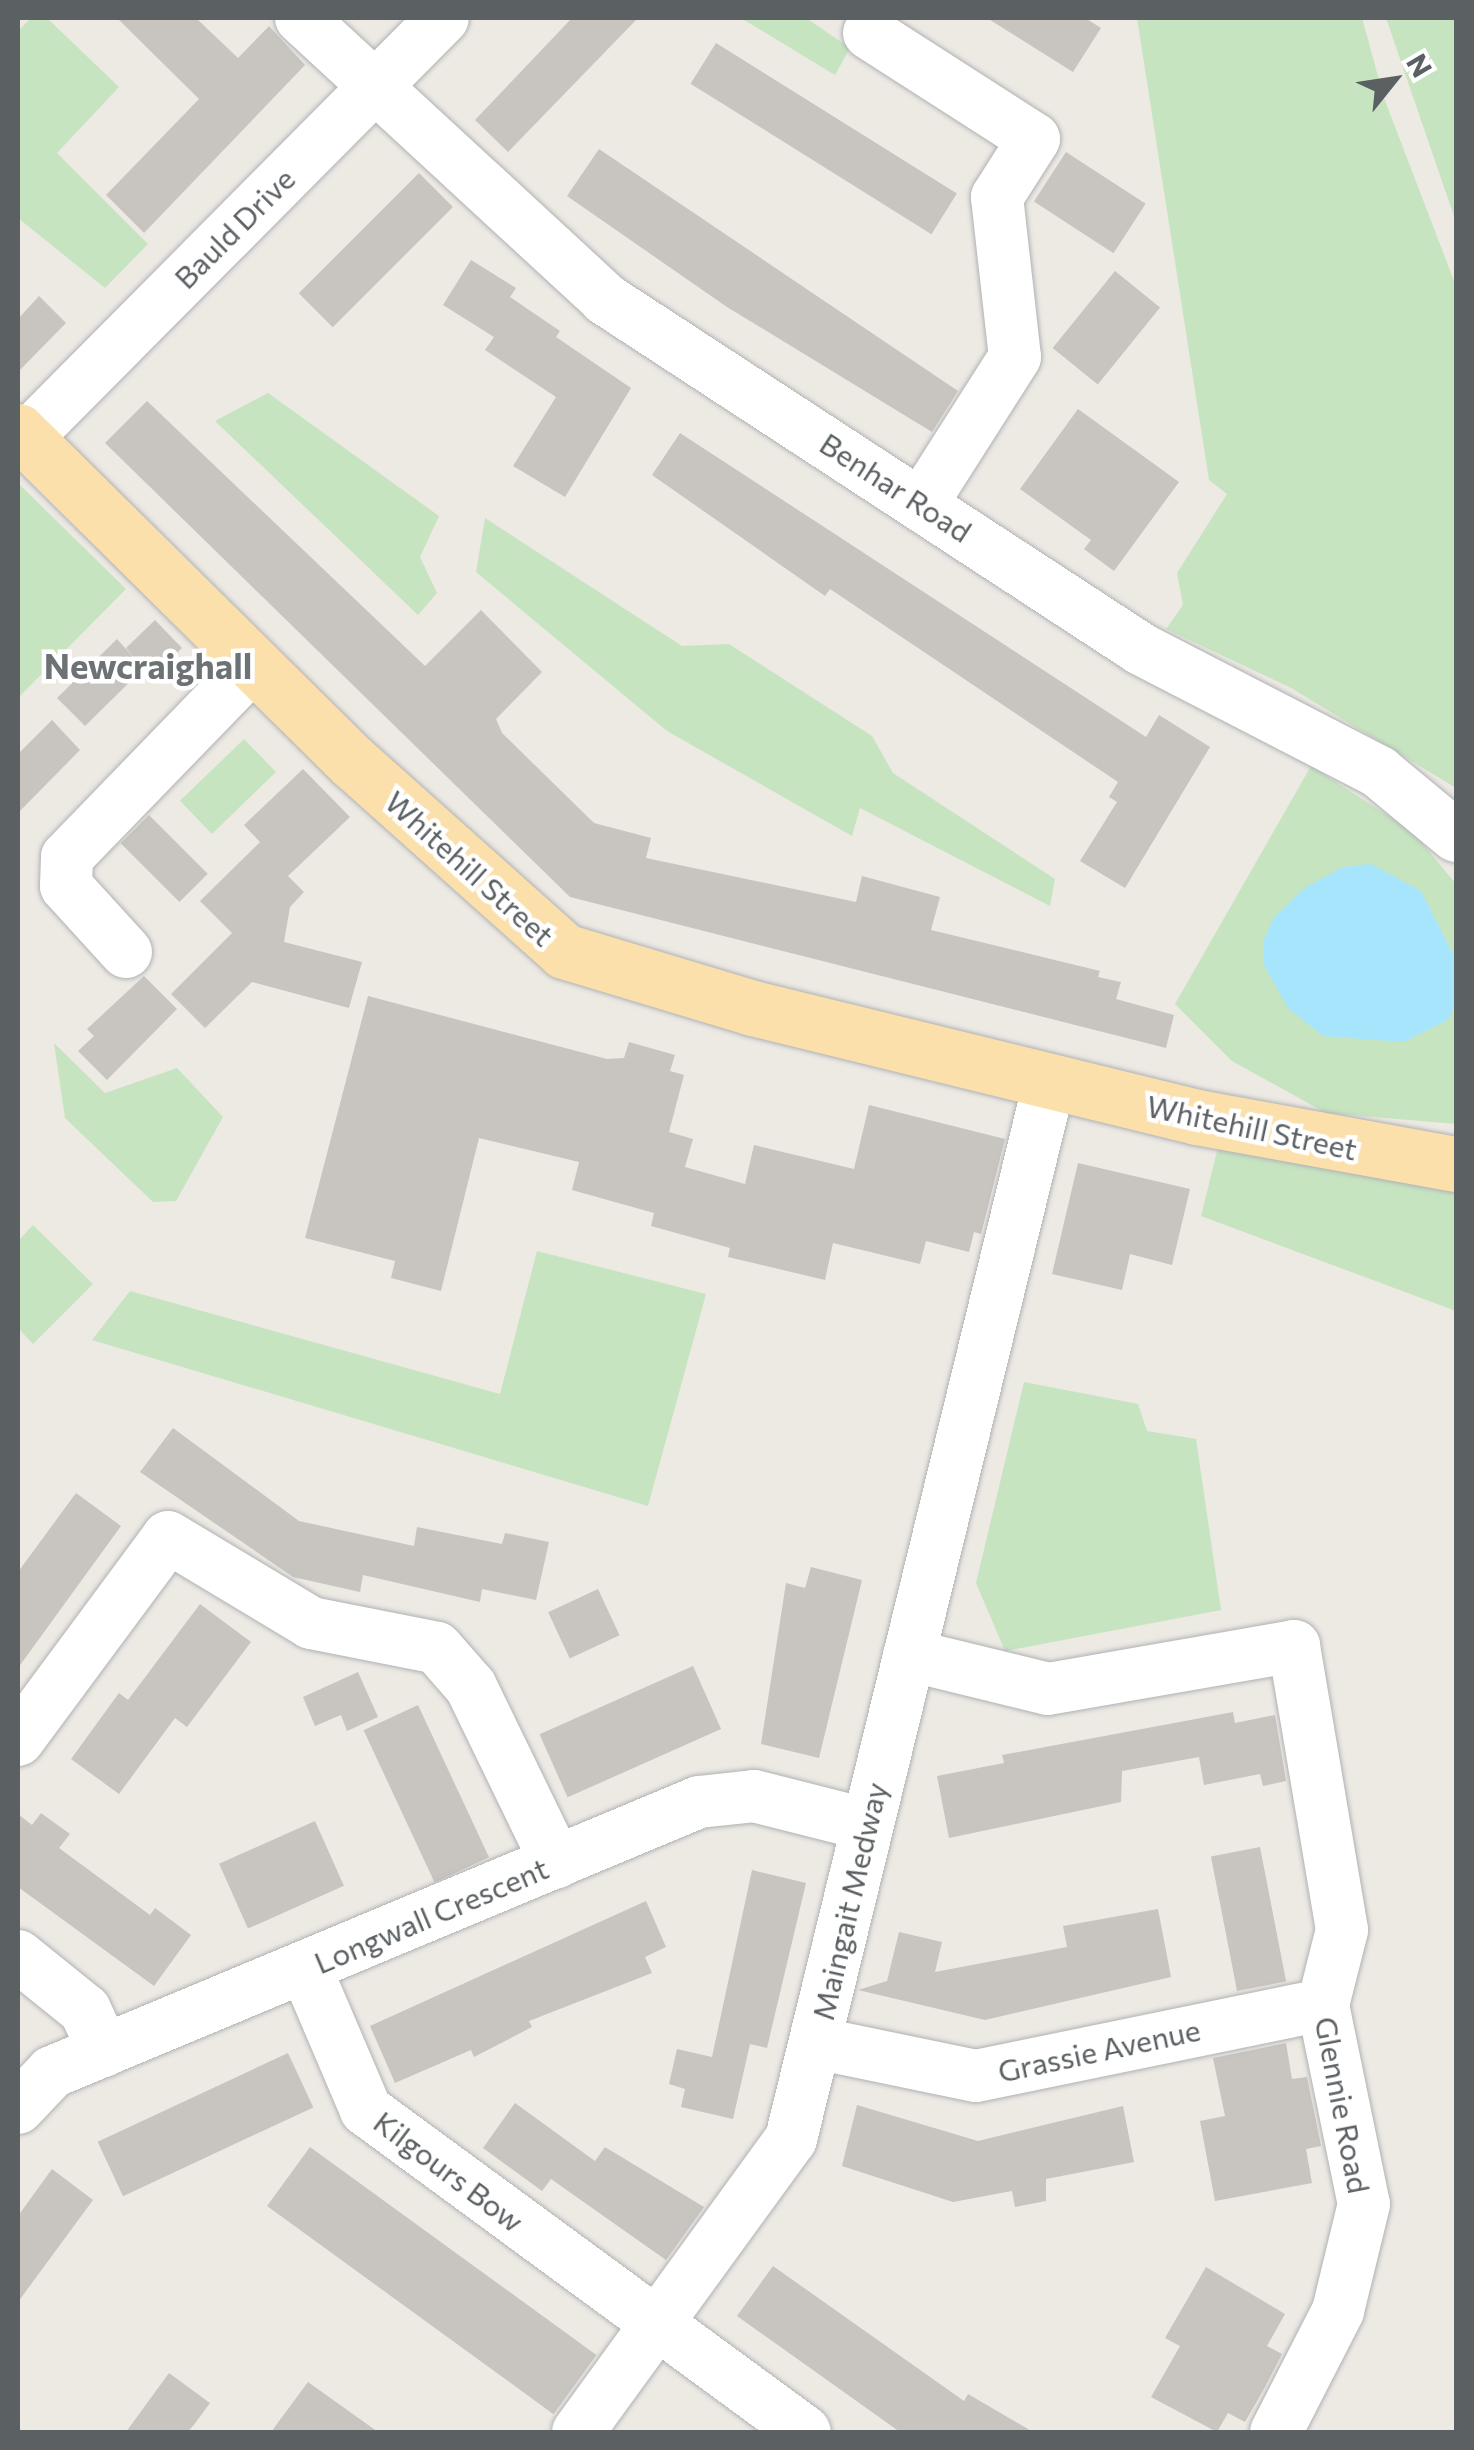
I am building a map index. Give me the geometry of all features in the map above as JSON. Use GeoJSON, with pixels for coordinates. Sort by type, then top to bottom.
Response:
{"type":"FeatureCollection","features":[{"type":"Feature","properties":{"kind":"main road","name":"Whitehill Street"},"geometry":{"type":"LineString","coordinates":[[21,435],[516,915],[564,950],[753,1008],[1264,1133],[1456,1164]]}},
{"type":"Feature","properties":{"kind":"street","name":"Benhar Road"},"geometry":{"type":"LineString","coordinates":[[300,18],[605,299],[1141,648],[1379,772],[1456,836]]}},
{"type":"Feature","properties":{"kind":"street","name":"Bauld Drive"},"geometry":{"type":"LineString","coordinates":[[21,435],[443,18]]}},
{"type":"Feature","properties":{"kind":"street"},"geometry":{"type":"LineString","coordinates":[[869,33],[1034,139],[997,197],[1016,357],[922,503]]}},
{"type":"Feature","properties":{"kind":"street"},"geometry":{"type":"LineString","coordinates":[[126,952],[66,886],[67,857],[254,664]]}},
{"type":"Feature","properties":{"kind":"street","name":"Maingait Medway"},"geometry":{"type":"LineString","coordinates":[[578,2432],[791,2140],[865,1824],[1050,1080]]}},
{"type":"Feature","properties":{"kind":"street"},"geometry":{"type":"LineString","coordinates":[[18,1740],[168,1537],[310,1623],[437,1648],[471,1687],[556,1862]]}},
{"type":"Feature","properties":{"kind":"street","name":"Glennie Road"},"geometry":{"type":"LineString","coordinates":[[909,1655],[1048,1688],[1294,1646],[1342,1930],[1323,2004],[1364,2204],[1360,2245],[1338,2312],[1276,2432]]}},
{"type":"Feature","properties":{"kind":"street","name":"Longwall Crescent"},"geometry":{"type":"LineString","coordinates":[[18,2108],[52,2072],[699,1802],[754,1796],[865,1824]]}},
{"type":"Feature","properties":{"kind":"street"},"geometry":{"type":"LineString","coordinates":[[18,1956],[85,2010],[104,2051]]}},
{"type":"Feature","properties":{"kind":"street","name":"Kilgours Bow"},"geometry":{"type":"LineString","coordinates":[[305,1967],[366,2110],[805,2432]]}},
{"type":"Feature","properties":{"kind":"street","name":"Grassie Avenue"},"geometry":{"type":"LineString","coordinates":[[816,2043],[976,2076],[1323,2004]]}},
{"type":"Feature","properties":{"kind":"green space"},"geometry":{"type":"Polygon","coordinates":[[[31,18],[47,18],[119,87],[57,153],[148,244],[105,288],[18,218],[18,31],[31,18]]]}},
{"type":"Feature","properties":{"kind":"green space"},"geometry":{"type":"Polygon","coordinates":[[[741,18],[806,18],[850,48],[835,75],[741,18]]]}},
{"type":"Feature","properties":{"kind":"green space"},"geometry":{"type":"Polygon","coordinates":[[[1137,18],[1362,18],[1384,98],[1456,286],[1456,788],[1291,688],[1166,629],[1183,605],[1177,573],[1227,494],[1209,480],[1137,18]]]}},
{"type":"Feature","properties":{"kind":"green space"},"geometry":{"type":"Polygon","coordinates":[[[1386,18],[1456,18],[1456,222],[1386,18]]]}},
{"type":"Feature","properties":{"kind":"green space"},"geometry":{"type":"Polygon","coordinates":[[[268,393],[439,516],[420,557],[437,593],[418,615],[215,421],[268,393]]]}},
{"type":"Feature","properties":{"kind":"green space"},"geometry":{"type":"Polygon","coordinates":[[[18,483],[126,589],[18,698],[18,483]]]}},
{"type":"Feature","properties":{"kind":"green space"},"geometry":{"type":"Polygon","coordinates":[[[485,518],[682,646],[729,644],[872,736],[893,773],[1055,879],[1050,906],[860,808],[852,836],[667,731],[476,572],[485,518]]]}},
{"type":"Feature","properties":{"kind":"green space"},"geometry":{"type":"Polygon","coordinates":[[[244,739],[276,772],[212,834],[180,801],[244,739]]]}},
{"type":"Feature","properties":{"kind":"green space"},"geometry":{"type":"Polygon","coordinates":[[[1311,766],[1413,832],[1456,884],[1456,1124],[1326,1113],[1232,1061],[1175,1004],[1311,766]]]}},
{"type":"Feature","properties":{"kind":"green space"},"geometry":{"type":"Polygon","coordinates":[[[54,1043],[105,1093],[177,1068],[223,1117],[176,1201],[153,1202],[65,1118],[54,1043]]]}},
{"type":"Feature","properties":{"kind":"green space"},"geometry":{"type":"Polygon","coordinates":[[[1222,1131],[1456,1186],[1456,1311],[1201,1216],[1222,1131]]]}},
{"type":"Feature","properties":{"kind":"green space"},"geometry":{"type":"Polygon","coordinates":[[[33,1225],[93,1284],[33,1344],[18,1328],[18,1241],[33,1225]]]}},
{"type":"Feature","properties":{"kind":"green space"},"geometry":{"type":"Polygon","coordinates":[[[537,1251],[706,1294],[648,1506],[92,1340],[130,1291],[500,1394],[537,1251]]]}},
{"type":"Feature","properties":{"kind":"green space"},"geometry":{"type":"Polygon","coordinates":[[[1024,1382],[1138,1404],[1147,1431],[1196,1439],[1221,1610],[1005,1651],[976,1583],[1024,1382]]]}},
{"type":"Feature","properties":{"kind":"water"},"geometry":{"type":"Polygon","coordinates":[[[1371,864],[1421,891],[1456,960],[1456,1002],[1448,1020],[1403,1042],[1323,1036],[1288,1008],[1264,965],[1263,942],[1274,917],[1306,887],[1343,867],[1371,864]]]}},
{"type":"Feature","properties":{"kind":"building"},"geometry":{"type":"Polygon","coordinates":[[[117,18],[196,18],[238,58],[269,26],[305,65],[144,233],[106,195],[199,99],[117,18]]]}},
{"type":"Feature","properties":{"kind":"building"},"geometry":{"type":"Polygon","coordinates":[[[572,18],[638,18],[508,152],[475,120],[572,18]]]}},
{"type":"Feature","properties":{"kind":"building"},"geometry":{"type":"Polygon","coordinates":[[[987,18],[1085,18],[1101,28],[1073,72],[987,18]]]}},
{"type":"Feature","properties":{"kind":"building"},"geometry":{"type":"Polygon","coordinates":[[[716,43],[957,193],[931,234],[691,84],[716,43]]]}},
{"type":"Feature","properties":{"kind":"building"},"geometry":{"type":"Polygon","coordinates":[[[599,149],[958,391],[932,432],[727,307],[567,196],[599,149]]]}},
{"type":"Feature","properties":{"kind":"building"},"geometry":{"type":"Polygon","coordinates":[[[1066,152],[1146,204],[1114,253],[1034,201],[1066,152]]]}},
{"type":"Feature","properties":{"kind":"building"},"geometry":{"type":"Polygon","coordinates":[[[419,173],[453,207],[333,327],[299,293],[419,173]]]}},
{"type":"Feature","properties":{"kind":"building"},"geometry":{"type":"Polygon","coordinates":[[[471,260],[516,288],[510,297],[560,331],[556,337],[631,388],[565,497],[513,466],[556,397],[485,350],[494,337],[443,305],[471,260]]]}},
{"type":"Feature","properties":{"kind":"building"},"geometry":{"type":"Polygon","coordinates":[[[1115,271],[1160,308],[1098,384],[1053,348],[1115,271]]]}},
{"type":"Feature","properties":{"kind":"building"},"geometry":{"type":"Polygon","coordinates":[[[39,296],[66,323],[18,372],[18,319],[39,296]]]}},
{"type":"Feature","properties":{"kind":"building"},"geometry":{"type":"Polygon","coordinates":[[[147,401],[425,666],[481,610],[542,672],[496,719],[502,733],[594,823],[651,838],[646,858],[856,902],[862,876],[940,897],[931,930],[1100,971],[1098,977],[1121,982],[1116,999],[1174,1015],[1166,1048],[570,897],[105,443],[147,401]]]}},
{"type":"Feature","properties":{"kind":"building"},"geometry":{"type":"Polygon","coordinates":[[[1078,409],[1179,482],[1114,571],[1084,549],[1091,540],[1020,489],[1078,409]]]}},
{"type":"Feature","properties":{"kind":"building"},"geometry":{"type":"Polygon","coordinates":[[[680,433],[1146,737],[1159,715],[1210,747],[1125,888],[1080,861],[1117,802],[1109,797],[1118,782],[830,589],[825,596],[652,475],[680,433]]]}},
{"type":"Feature","properties":{"kind":"building"},"geometry":{"type":"Polygon","coordinates":[[[155,620],[182,648],[153,677],[144,668],[85,726],[57,698],[117,639],[134,658],[126,648],[155,620]]]}},
{"type":"Feature","properties":{"kind":"building"},"geometry":{"type":"Polygon","coordinates":[[[52,720],[80,750],[18,813],[18,754],[52,720]]]}},
{"type":"Feature","properties":{"kind":"building"},"geometry":{"type":"Polygon","coordinates":[[[303,769],[350,817],[288,876],[304,892],[290,907],[284,942],[362,962],[349,1008],[252,982],[205,1028],[171,994],[232,933],[200,901],[260,842],[244,825],[303,769]]]}},
{"type":"Feature","properties":{"kind":"building"},"geometry":{"type":"Polygon","coordinates":[[[149,815],[208,874],[179,902],[121,843],[149,815]]]}},
{"type":"Feature","properties":{"kind":"building"},"geometry":{"type":"Polygon","coordinates":[[[144,976],[177,1009],[107,1080],[78,1051],[94,1036],[87,1029],[144,976]]]}},
{"type":"Feature","properties":{"kind":"building"},"geometry":{"type":"Polygon","coordinates":[[[368,996],[607,1059],[624,1058],[629,1042],[675,1055],[670,1071],[684,1075],[669,1132],[693,1139],[685,1167],[745,1184],[754,1145],[854,1169],[869,1105],[1005,1139],[981,1234],[974,1232],[969,1252],[926,1241],[920,1264],[833,1243],[825,1280],[728,1257],[730,1248],[651,1226],[654,1213],[572,1190],[579,1162],[479,1138],[441,1291],[391,1278],[395,1261],[305,1238],[368,996]]]}},
{"type":"Feature","properties":{"kind":"building"},"geometry":{"type":"Polygon","coordinates":[[[1078,1163],[1190,1189],[1172,1265],[1130,1254],[1122,1290],[1052,1274],[1078,1163]]]}},
{"type":"Feature","properties":{"kind":"building"},"geometry":{"type":"Polygon","coordinates":[[[173,1428],[299,1521],[414,1546],[417,1527],[502,1544],[505,1533],[549,1542],[536,1600],[482,1589],[480,1602],[363,1575],[360,1592],[293,1577],[140,1472],[173,1428]]]}},
{"type":"Feature","properties":{"kind":"building"},"geometry":{"type":"Polygon","coordinates":[[[76,1493],[121,1526],[18,1668],[18,1572],[76,1493]]]}},
{"type":"Feature","properties":{"kind":"building"},"geometry":{"type":"Polygon","coordinates":[[[811,1567],[862,1580],[819,1758],[761,1744],[786,1583],[805,1588],[811,1567]]]}},
{"type":"Feature","properties":{"kind":"building"},"geometry":{"type":"Polygon","coordinates":[[[598,1589],[620,1635],[570,1658],[548,1612],[598,1589]]]}},
{"type":"Feature","properties":{"kind":"building"},"geometry":{"type":"Polygon","coordinates":[[[200,1604],[251,1642],[187,1727],[175,1718],[119,1794],[71,1759],[119,1693],[128,1700],[200,1604]]]}},
{"type":"Feature","properties":{"kind":"building"},"geometry":{"type":"Polygon","coordinates":[[[693,1666],[721,1729],[568,1797],[540,1734],[693,1666]]]}},
{"type":"Feature","properties":{"kind":"building"},"geometry":{"type":"Polygon","coordinates":[[[358,1672],[378,1717],[347,1731],[341,1715],[315,1726],[303,1697],[358,1672]]]}},
{"type":"Feature","properties":{"kind":"building"},"geometry":{"type":"Polygon","coordinates":[[[418,1705],[489,1857],[435,1883],[364,1730],[418,1705]]]}},
{"type":"Feature","properties":{"kind":"building"},"geometry":{"type":"Polygon","coordinates":[[[1233,1712],[1235,1723],[1275,1715],[1286,1781],[1263,1786],[1260,1774],[1204,1785],[1199,1757],[1122,1771],[1121,1802],[949,1838],[937,1776],[1004,1763],[1002,1755],[1233,1712]]]}},
{"type":"Feature","properties":{"kind":"building"},"geometry":{"type":"Polygon","coordinates":[[[41,1813],[70,1834],[59,1848],[150,1915],[155,1908],[191,1935],[154,1986],[18,1887],[18,1814],[32,1825],[41,1813]]]}},
{"type":"Feature","properties":{"kind":"building"},"geometry":{"type":"Polygon","coordinates":[[[315,1821],[344,1886],[248,1929],[219,1864],[315,1821]]]}},
{"type":"Feature","properties":{"kind":"building"},"geometry":{"type":"Polygon","coordinates":[[[1260,1847],[1286,1981],[1237,1991],[1211,1857],[1260,1847]]]}},
{"type":"Feature","properties":{"kind":"building"},"geometry":{"type":"Polygon","coordinates":[[[752,1870],[806,1883],[767,2048],[750,2044],[733,2119],[681,2107],[685,2089],[669,2084],[677,2049],[712,2057],[752,1870]]]}},
{"type":"Feature","properties":{"kind":"building"},"geometry":{"type":"Polygon","coordinates":[[[646,1901],[666,1947],[645,1957],[652,1973],[529,2021],[532,2027],[474,2057],[471,2050],[395,2083],[370,2026],[646,1901]]]}},
{"type":"Feature","properties":{"kind":"building"},"geometry":{"type":"Polygon","coordinates":[[[1158,1909],[1171,1977],[985,2020],[858,1990],[887,1981],[899,1932],[942,1942],[935,1972],[1067,1947],[1063,1926],[1158,1909]]]}},
{"type":"Feature","properties":{"kind":"building"},"geometry":{"type":"Polygon","coordinates":[[[1286,2043],[1292,2079],[1307,2077],[1321,2146],[1306,2149],[1312,2183],[1215,2201],[1200,2121],[1225,2116],[1213,2058],[1286,2043]]]}},
{"type":"Feature","properties":{"kind":"building"},"geometry":{"type":"Polygon","coordinates":[[[288,2053],[313,2107],[123,2196],[98,2142],[288,2053]]]}},
{"type":"Feature","properties":{"kind":"building"},"geometry":{"type":"Polygon","coordinates":[[[515,2103],[595,2161],[605,2147],[704,2207],[666,2260],[551,2179],[542,2191],[483,2148],[515,2103]]]}},
{"type":"Feature","properties":{"kind":"building"},"geometry":{"type":"Polygon","coordinates":[[[857,2105],[978,2141],[1123,2106],[1134,2162],[1046,2179],[1046,2201],[1015,2207],[1012,2191],[953,2202],[842,2166],[857,2105]]]}},
{"type":"Feature","properties":{"kind":"building"},"geometry":{"type":"Polygon","coordinates":[[[310,2147],[596,2355],[553,2414],[267,2206],[310,2147]]]}},
{"type":"Feature","properties":{"kind":"building"},"geometry":{"type":"Polygon","coordinates":[[[52,2169],[93,2200],[18,2302],[18,2216],[52,2169]]]}},
{"type":"Feature","properties":{"kind":"building"},"geometry":{"type":"Polygon","coordinates":[[[773,2266],[964,2401],[968,2394],[1033,2432],[900,2432],[737,2316],[773,2266]]]}},
{"type":"Feature","properties":{"kind":"building"},"geometry":{"type":"Polygon","coordinates":[[[1206,2267],[1285,2314],[1267,2346],[1282,2354],[1245,2422],[1228,2413],[1217,2432],[1151,2397],[1180,2346],[1165,2338],[1206,2267]]]}},
{"type":"Feature","properties":{"kind":"building"},"geometry":{"type":"Polygon","coordinates":[[[169,2373],[210,2403],[188,2432],[126,2432],[169,2373]]]}},
{"type":"Feature","properties":{"kind":"building"},"geometry":{"type":"Polygon","coordinates":[[[308,2382],[378,2432],[271,2432],[308,2382]]]}},
{"type":"Feature","properties":{"kind":"district","name":"Newcraighall"},"geometry":{"type":"Point","coordinates":[148,665]}}]}
